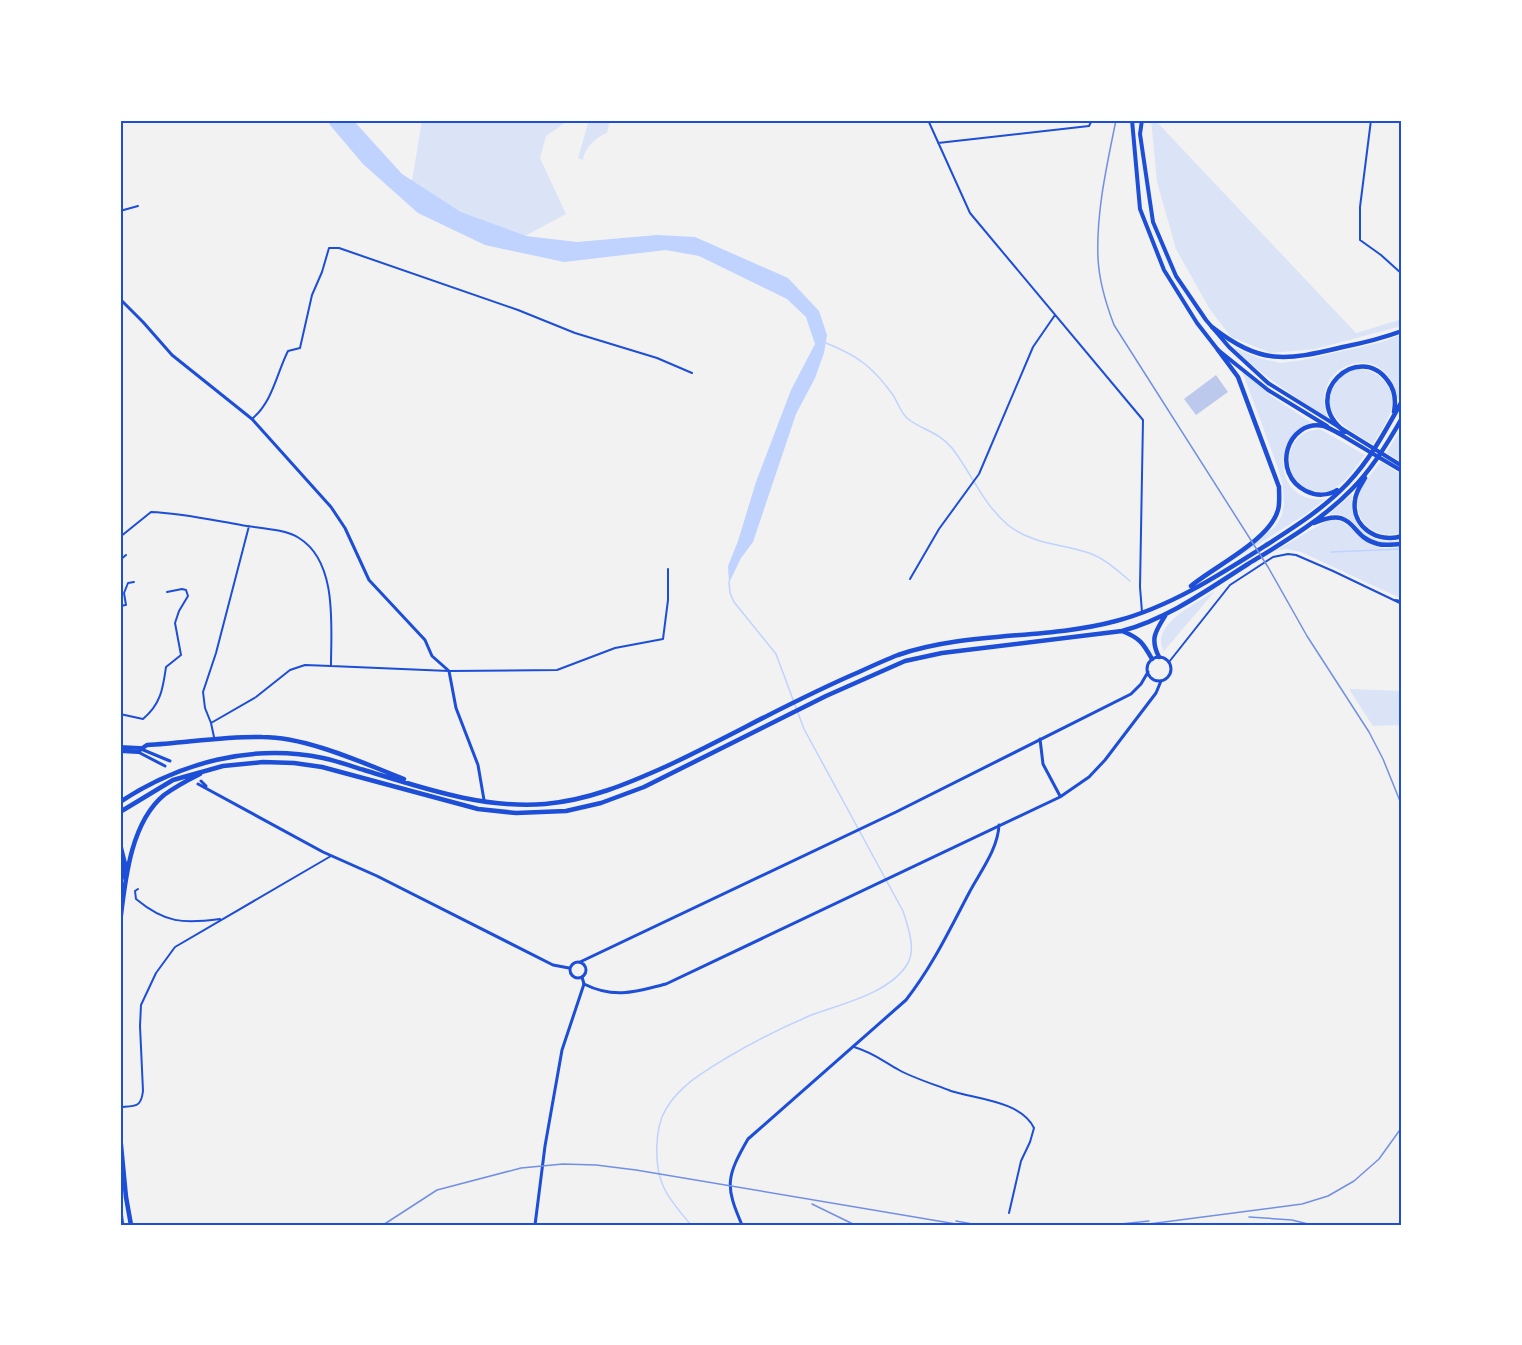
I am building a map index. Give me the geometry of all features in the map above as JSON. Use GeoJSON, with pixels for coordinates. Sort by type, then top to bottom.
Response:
{"type":"FeatureCollection","features":[{"type":"Feature","properties":{"kind":"highway"},"geometry":{"type":"LineString","coordinates":[[1212,327],[1242,348],[1265,356],[1284,358],[1334,350],[1402,330]]}},
{"type":"Feature","properties":{"kind":"highway"},"geometry":{"type":"LineString","coordinates":[[1184,592],[1264,533],[1278,511],[1279,487],[1238,377],[1218,350]]}},
{"type":"Feature","properties":{"kind":"highway"},"geometry":{"type":"LineString","coordinates":[[1343,433],[1331,418],[1327,396],[1330,385],[1337,377],[1354,367],[1374,369],[1390,384],[1395,405],[1390,424]]}},
{"type":"Feature","properties":{"kind":"highway"},"geometry":{"type":"LineString","coordinates":[[120,802],[166,775],[197,765],[251,754],[291,754],[323,758],[435,791],[484,802],[514,805],[546,804],[578,799],[610,790],[709,746],[823,687],[898,655],[952,641],[1074,628],[1115,621],[1142,612],[1184,592],[1231,567],[1317,511],[1347,484],[1369,457],[1402,401]]}},
{"type":"Feature","properties":{"kind":"highway"},"geometry":{"type":"LineString","coordinates":[[1392,436],[1402,418]]}},
{"type":"Feature","properties":{"kind":"highway"},"geometry":{"type":"LineString","coordinates":[[1402,422],[1356,495],[1355,506],[1362,526],[1374,536],[1390,539],[1402,536]]}},
{"type":"Feature","properties":{"kind":"highway"},"geometry":{"type":"LineString","coordinates":[[1343,433],[1323,426],[1306,428],[1286,451],[1286,464],[1294,483],[1311,494],[1332,493],[1347,484]]}},
{"type":"Feature","properties":{"kind":"highway"},"geometry":{"type":"LineString","coordinates":[[120,812],[173,780],[244,763],[294,763],[322,767],[478,809],[516,813],[566,811],[601,803],[644,787],[826,696],[905,661],[942,653],[1122,631],[1146,624],[1166,615],[1306,527],[1353,489],[1376,460]]}},
{"type":"Feature","properties":{"kind":"highway"},"geometry":{"type":"LineString","coordinates":[[1306,527],[1328,517],[1338,517],[1346,520],[1369,540],[1378,544],[1402,544]]}},
{"type":"Feature","properties":{"kind":"highway"},"geometry":{"type":"LineString","coordinates":[[1159,657],[1153,645],[1154,636],[1166,615]]}},
{"type":"Feature","properties":{"kind":"highway"},"geometry":{"type":"LineString","coordinates":[[1122,631],[1137,637],[1152,659]]}},
{"type":"Feature","properties":{"kind":"highway"},"geometry":{"type":"LineString","coordinates":[[139,750],[147,746],[263,737],[292,741],[331,752],[435,791]]}},
{"type":"Feature","properties":{"kind":"highway"},"geometry":{"type":"LineString","coordinates":[[120,923],[135,840],[149,813],[163,796],[206,771]]}},
{"type":"Feature","properties":{"kind":"highway"},"geometry":{"type":"LineString","coordinates":[[120,844],[125,864],[123,902]]}},
{"type":"Feature","properties":{"kind":"highway"},"geometry":{"type":"LineString","coordinates":[[120,1135],[131,1225]]}},
{"type":"Feature","properties":{"kind":"highway"},"geometry":{"type":"LineString","coordinates":[[120,1209],[122,1225]]}},
{"type":"Feature","properties":{"kind":"main road"},"geometry":{"type":"LineString","coordinates":[[1132,120],[1140,209],[1164,270],[1197,323],[1218,350],[1268,390],[1393,463],[1402,471]]}},
{"type":"Feature","properties":{"kind":"main road"},"geometry":{"type":"LineString","coordinates":[[1142,120],[1140,134],[1153,222],[1176,276],[1212,327],[1248,366],[1268,383],[1343,433]]}},
{"type":"Feature","properties":{"kind":"main road"},"geometry":{"type":"LineString","coordinates":[[1393,463],[1402,466]]}},
{"type":"Feature","properties":{"kind":"main road"},"geometry":{"type":"LineString","coordinates":[[120,749],[139,750]]}},
{"type":"Feature","properties":{"kind":"street"},"geometry":{"type":"LineString","coordinates":[[928,120],[970,213],[1143,420],[1140,587],[1142,612]]}},
{"type":"Feature","properties":{"kind":"street"},"geometry":{"type":"LineString","coordinates":[[937,143],[1089,126],[1092,120]]}},
{"type":"Feature","properties":{"kind":"street"},"geometry":{"type":"LineString","coordinates":[[1371,120],[1360,207],[1360,240],[1402,274]]}},
{"type":"Feature","properties":{"kind":"street"},"geometry":{"type":"LineString","coordinates":[[120,211],[138,206]]}},
{"type":"Feature","properties":{"kind":"street"},"geometry":{"type":"LineString","coordinates":[[252,419],[273,390],[288,351],[300,348],[312,295],[329,248],[339,248],[518,310],[575,333],[657,358],[692,373]]}},
{"type":"Feature","properties":{"kind":"street"},"geometry":{"type":"LineString","coordinates":[[120,299],[172,355],[252,419],[332,507],[345,528],[369,580],[425,640],[432,656],[449,671],[456,708],[478,765],[484,802]]}},
{"type":"Feature","properties":{"kind":"street"},"geometry":{"type":"LineString","coordinates":[[910,579],[939,529],[979,474],[1033,347],[1055,315]]}},
{"type":"Feature","properties":{"kind":"street"},"geometry":{"type":"LineString","coordinates":[[120,537],[151,512],[249,526],[292,534],[301,538],[314,553],[326,575],[330,596],[331,666]]}},
{"type":"Feature","properties":{"kind":"street"},"geometry":{"type":"LineString","coordinates":[[215,740],[205,708],[203,692],[216,653],[249,526]]}},
{"type":"Feature","properties":{"kind":"street"},"geometry":{"type":"LineString","coordinates":[[120,560],[126,555]]}},
{"type":"Feature","properties":{"kind":"street"},"geometry":{"type":"LineString","coordinates":[[584,984],[600,992],[613,994],[636,992],[666,984],[1060,796],[1089,777],[1105,760],[1156,693],[1161,681],[1167,678],[1170,672],[1169,662],[1230,585],[1273,557],[1296,555],[1402,603]]}},
{"type":"Feature","properties":{"kind":"street"},"geometry":{"type":"LineString","coordinates":[[211,723],[256,697],[290,670],[305,665],[449,671],[557,670],[615,648],[663,639],[668,600],[668,568]]}},
{"type":"Feature","properties":{"kind":"street"},"geometry":{"type":"LineString","coordinates":[[120,606],[126,605],[125,590],[128,583],[134,582]]}},
{"type":"Feature","properties":{"kind":"street"},"geometry":{"type":"LineString","coordinates":[[120,714],[143,718],[152,711],[162,692],[166,667],[181,655],[176,623],[178,611],[188,596],[186,590],[182,589],[167,592]]}},
{"type":"Feature","properties":{"kind":"street"},"geometry":{"type":"LineString","coordinates":[[120,590],[125,590]]}},
{"type":"Feature","properties":{"kind":"street"},"geometry":{"type":"LineString","coordinates":[[1161,681],[1151,678],[1148,665],[1152,659],[1159,657],[1169,662]]}},
{"type":"Feature","properties":{"kind":"street"},"geometry":{"type":"LineString","coordinates":[[582,977],[574,978],[570,974],[572,964],[866,826],[1131,694],[1148,672]]}},
{"type":"Feature","properties":{"kind":"street"},"geometry":{"type":"LineString","coordinates":[[1040,739],[1043,764],[1060,796]]}},
{"type":"Feature","properties":{"kind":"street"},"geometry":{"type":"LineString","coordinates":[[139,750],[170,761]]}},
{"type":"Feature","properties":{"kind":"street"},"geometry":{"type":"LineString","coordinates":[[139,750],[165,766]]}},
{"type":"Feature","properties":{"kind":"street"},"geometry":{"type":"LineString","coordinates":[[199,783],[331,856],[377,876],[553,965],[570,968]]}},
{"type":"Feature","properties":{"kind":"street"},"geometry":{"type":"LineString","coordinates":[[742,1225],[731,1200],[730,1185],[732,1168],[748,1139],[906,1000],[924,977],[996,842],[999,825]]}},
{"type":"Feature","properties":{"kind":"street"},"geometry":{"type":"LineString","coordinates":[[120,1107],[136,1106],[142,1101],[141,1005],[156,973],[175,947],[331,856]]}},
{"type":"Feature","properties":{"kind":"street"},"geometry":{"type":"LineString","coordinates":[[138,889],[135,891],[136,899],[161,917],[176,921],[200,922],[222,919]]}},
{"type":"Feature","properties":{"kind":"street"},"geometry":{"type":"LineString","coordinates":[[535,1225],[545,1146],[562,1050],[584,984],[582,977],[586,970],[580,962]]}},
{"type":"Feature","properties":{"kind":"street"},"geometry":{"type":"LineString","coordinates":[[854,1047],[879,1056],[901,1071],[953,1091],[1012,1108],[1030,1120],[1034,1128],[1021,1161],[1009,1214]]}},
{"type":"Feature","properties":{"kind":"shaded area"},"geometry":{"type":"Polygon","coordinates":[[[422,120],[569,120],[546,136],[540,158],[566,214],[525,236],[461,212],[412,181],[422,120]]]}},
{"type":"Feature","properties":{"kind":"shaded area"},"geometry":{"type":"Polygon","coordinates":[[[589,120],[610,120],[607,133],[591,144],[583,160],[578,158],[589,120]]]}},
{"type":"Feature","properties":{"kind":"shaded area"},"geometry":{"type":"Polygon","coordinates":[[[1151,120],[1155,120],[1356,333],[1402,319],[1402,326],[1315,349],[1271,353],[1231,337],[1209,308],[1176,249],[1157,182],[1151,120]]]}},
{"type":"Feature","properties":{"kind":"shaded area"},"geometry":{"type":"Polygon","coordinates":[[[1402,334],[1402,392],[1398,400],[1391,380],[1380,368],[1366,363],[1351,364],[1338,371],[1328,383],[1324,399],[1328,418],[1291,394],[1233,347],[1259,358],[1281,363],[1382,342],[1402,334]]]}},
{"type":"Feature","properties":{"kind":"shaded area"},"geometry":{"type":"Polygon","coordinates":[[[1360,369],[1380,377],[1392,395],[1390,414],[1373,444],[1347,428],[1330,406],[1330,396],[1339,379],[1348,372],[1360,369]]]}},
{"type":"Feature","properties":{"kind":"shaded area"},"geometry":{"type":"Polygon","coordinates":[[[1242,371],[1271,396],[1312,423],[1298,431],[1289,442],[1284,455],[1284,469],[1288,482],[1296,492],[1308,498],[1325,499],[1306,514],[1227,564],[1275,527],[1282,515],[1284,504],[1283,487],[1278,468],[1242,371]]]}},
{"type":"Feature","properties":{"kind":"shaded area"},"geometry":{"type":"Polygon","coordinates":[[[1402,428],[1402,462],[1386,453],[1402,428]]]}},
{"type":"Feature","properties":{"kind":"shaded area"},"geometry":{"type":"Polygon","coordinates":[[[1320,429],[1365,455],[1338,486],[1324,492],[1304,487],[1296,481],[1289,464],[1293,446],[1298,438],[1308,431],[1320,429]]]}},
{"type":"Feature","properties":{"kind":"shaded area"},"geometry":{"type":"Polygon","coordinates":[[[1381,462],[1402,475],[1402,532],[1384,534],[1375,531],[1362,521],[1359,513],[1357,504],[1359,494],[1368,477],[1381,462]]]}},
{"type":"Feature","properties":{"kind":"shaded area"},"geometry":{"type":"Polygon","coordinates":[[[1352,494],[1354,515],[1364,532],[1380,540],[1402,539],[1402,541],[1377,542],[1365,535],[1349,519],[1336,514],[1328,515],[1352,494]]]}},
{"type":"Feature","properties":{"kind":"shaded area"},"geometry":{"type":"Polygon","coordinates":[[[1330,519],[1344,523],[1371,545],[1384,548],[1402,547],[1402,599],[1301,552],[1286,549],[1275,551],[1330,519]]]}},
{"type":"Feature","properties":{"kind":"shaded area"},"geometry":{"type":"Polygon","coordinates":[[[1215,591],[1164,651],[1161,641],[1163,632],[1169,624],[1187,608],[1215,591]]]}},
{"type":"Feature","properties":{"kind":"shaded area"},"geometry":{"type":"Polygon","coordinates":[[[1349,689],[1402,691],[1402,725],[1373,726],[1349,689]]]}},
{"type":"Feature","properties":{"kind":"water"},"geometry":{"type":"Polygon","coordinates":[[[328,120],[353,120],[402,174],[461,212],[526,236],[577,242],[657,235],[695,237],[788,278],[819,311],[827,335],[824,353],[815,378],[796,414],[753,542],[741,558],[729,583],[728,566],[756,482],[791,390],[815,344],[806,317],[787,299],[699,256],[666,250],[564,262],[485,245],[418,213],[363,164],[328,120]]]}},
{"type":"Feature","properties":{"kind":"building"},"geometry":{"type":"Polygon","coordinates":[[[1216,375],[1228,392],[1196,415],[1184,399],[1216,375]]]}},
{"type":"Feature","properties":{"kind":"waterway"},"geometry":{"type":"LineString","coordinates":[[826,343],[864,363],[893,395],[907,418],[947,442],[991,507],[1008,525],[1037,540],[1095,555],[1130,581]]}},
{"type":"Feature","properties":{"kind":"waterway"},"geometry":{"type":"LineString","coordinates":[[1331,552],[1402,549]]}},
{"type":"Feature","properties":{"kind":"waterway"},"geometry":{"type":"LineString","coordinates":[[691,1225],[667,1193],[658,1170],[657,1137],[662,1117],[672,1100],[694,1079],[768,1035],[809,1016],[863,997],[889,983],[908,963],[911,951],[903,911],[804,729],[776,654],[734,602],[729,582]]}},
{"type":"Feature","properties":{"kind":"railway"},"geometry":{"type":"LineString","coordinates":[[1116,120],[1103,189],[1098,241],[1101,284],[1114,325],[1268,567],[1307,636],[1369,732],[1402,806]]}},
{"type":"Feature","properties":{"kind":"railway"},"geometry":{"type":"LineString","coordinates":[[1141,1225],[1302,1204],[1328,1196],[1354,1181],[1379,1159],[1402,1127]]}},
{"type":"Feature","properties":{"kind":"railway"},"geometry":{"type":"LineString","coordinates":[[383,1225],[437,1190],[521,1168],[563,1164],[636,1170],[962,1225]]}},
{"type":"Feature","properties":{"kind":"railway"},"geometry":{"type":"LineString","coordinates":[[812,1204],[855,1225]]}},
{"type":"Feature","properties":{"kind":"railway"},"geometry":{"type":"LineString","coordinates":[[1249,1217],[1292,1220],[1312,1225]]}},
{"type":"Feature","properties":{"kind":"railway"},"geometry":{"type":"LineString","coordinates":[[956,1221],[978,1225]]}},
{"type":"Feature","properties":{"kind":"railway"},"geometry":{"type":"LineString","coordinates":[[1111,1225],[1149,1221]]}}]}
